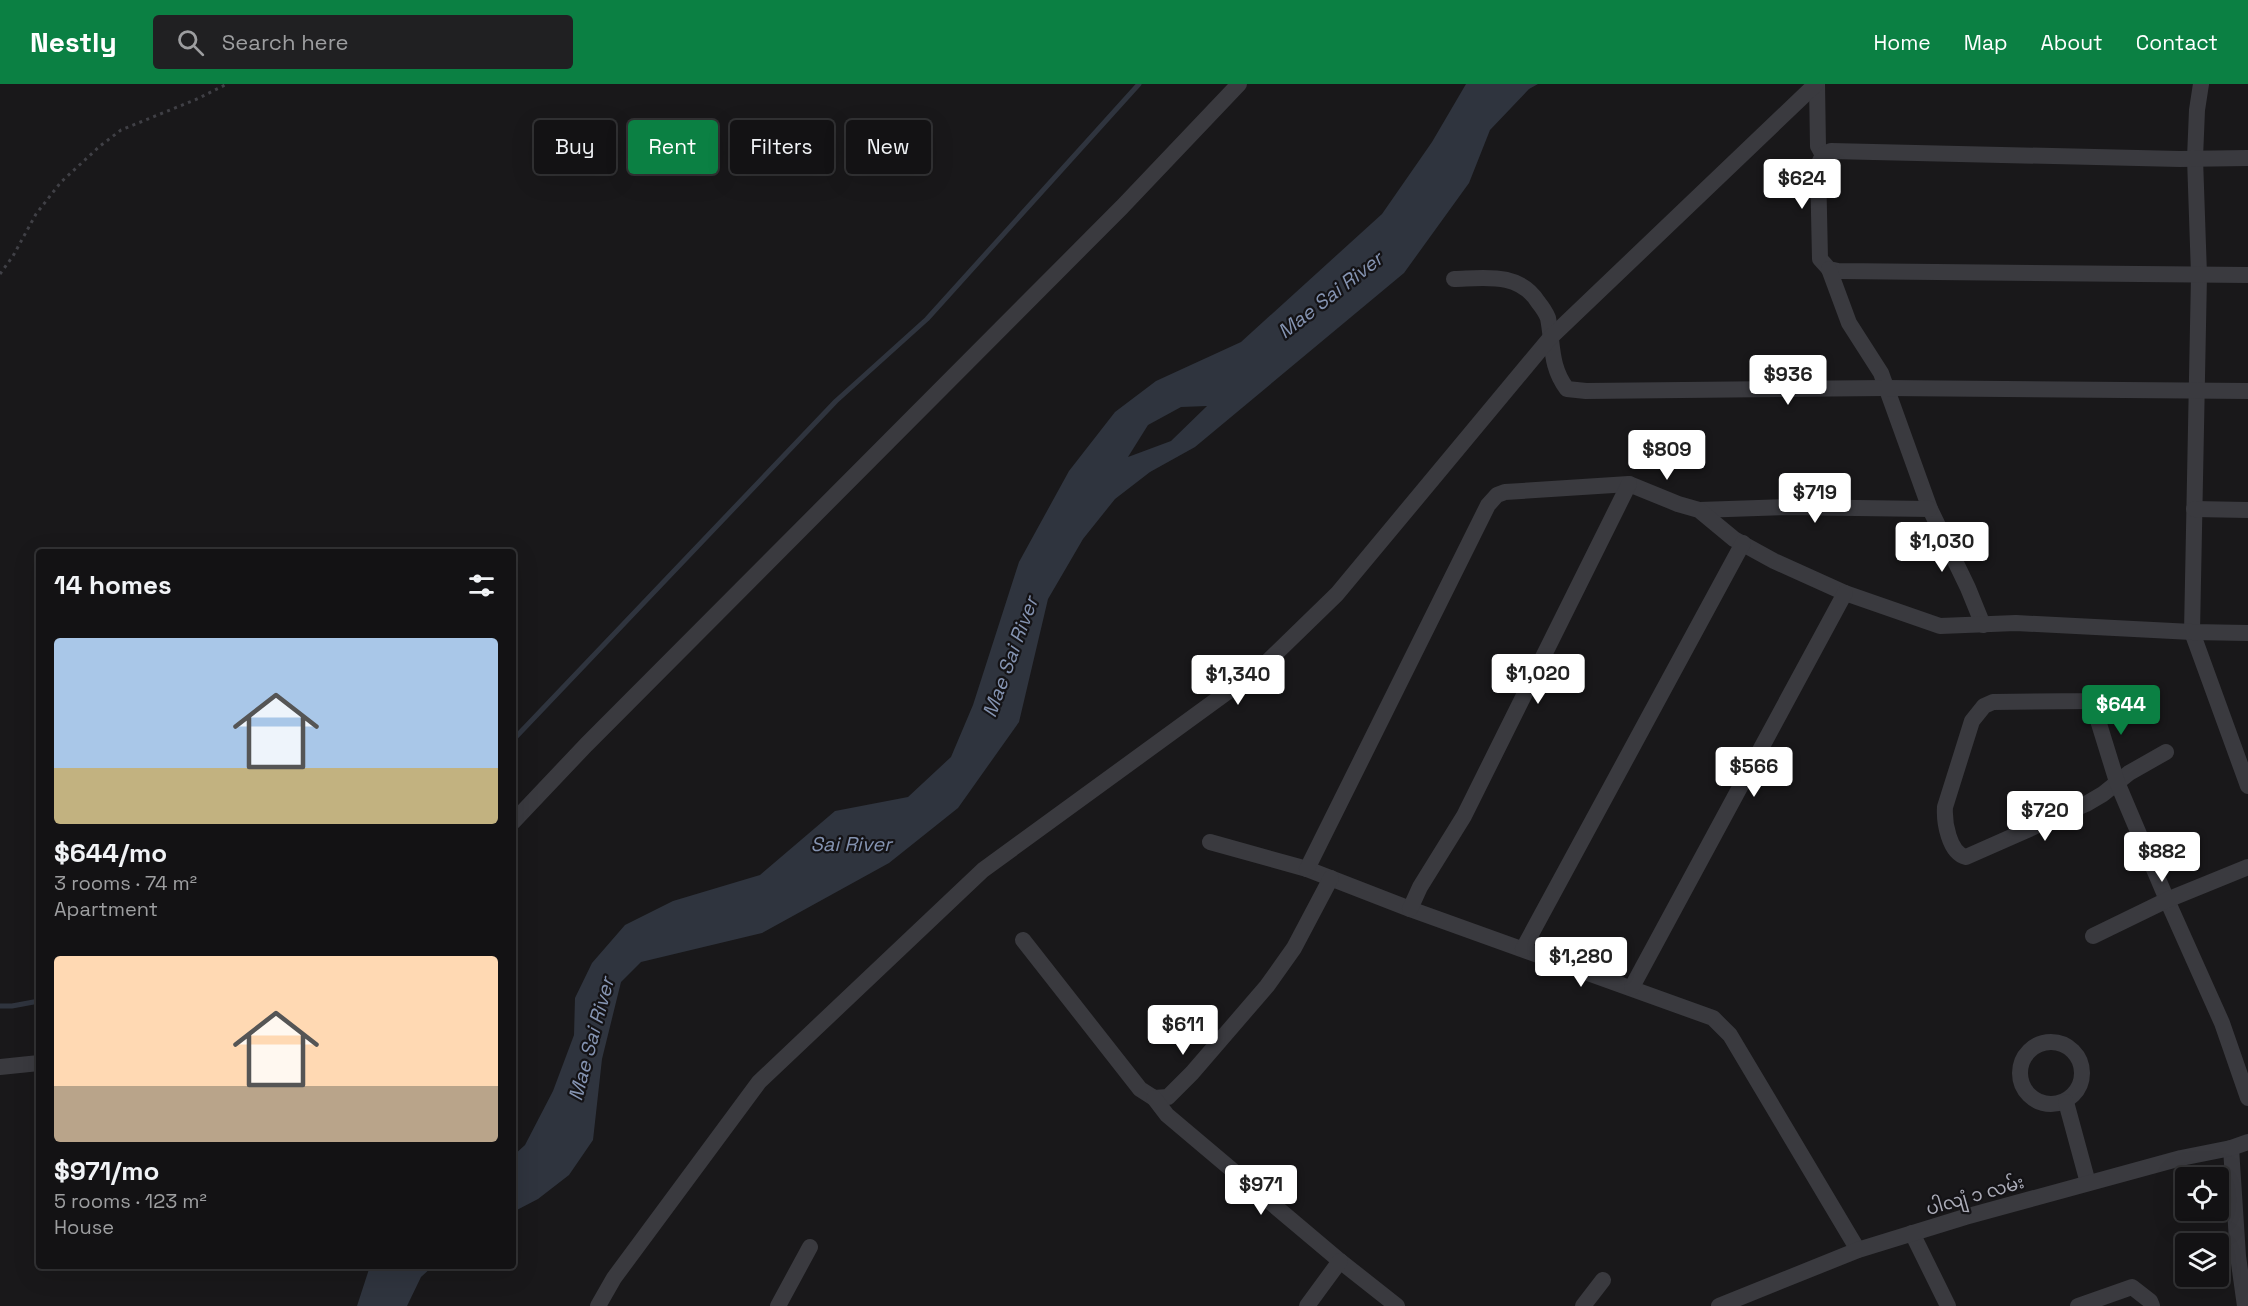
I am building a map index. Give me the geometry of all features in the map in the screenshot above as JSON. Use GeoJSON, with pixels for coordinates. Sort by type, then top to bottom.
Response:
{"type":"FeatureCollection","features":[{"type":"Feature","properties":{"kind":"street"},"geometry":{"type":"LineString","coordinates":[[516,819],[586,745],[1114,215],[1239,84]]}},
{"type":"Feature","properties":{"kind":"street"},"geometry":{"type":"LineString","coordinates":[[1816,84],[1818,146],[1823,155]]}},
{"type":"Feature","properties":{"kind":"street"},"geometry":{"type":"LineString","coordinates":[[598,1306],[614,1278],[759,1082],[983,870],[1263,666],[1336,594],[1550,338],[1816,84]]}},
{"type":"Feature","properties":{"kind":"street"},"geometry":{"type":"LineString","coordinates":[[2195,86],[2199,275],[2192,632],[2248,786]]}},
{"type":"Feature","properties":{"kind":"street"},"geometry":{"type":"LineString","coordinates":[[1983,625],[1930,508],[1881,373],[1849,323],[1829,269],[1820,259],[1818,165],[1823,155],[1831,151],[2248,158]]}},
{"type":"Feature","properties":{"kind":"street"},"geometry":{"type":"LineString","coordinates":[[1829,269],[1838,271],[2248,275]]}},
{"type":"Feature","properties":{"kind":"street"},"geometry":{"type":"LineString","coordinates":[[1454,279],[1501,278],[1522,285],[1534,295],[1547,316],[1554,364],[1558,378],[1567,389],[1586,391],[1886,388],[2248,391]]}},
{"type":"Feature","properties":{"kind":"street"},"geometry":{"type":"LineString","coordinates":[[1307,869],[1488,505],[1497,495],[1505,492],[1629,484],[1678,504],[1700,510],[1784,507],[1930,508]]}},
{"type":"Feature","properties":{"kind":"street"},"geometry":{"type":"LineString","coordinates":[[1410,909],[1420,887],[1464,816],[1629,484]]}},
{"type":"Feature","properties":{"kind":"street"},"geometry":{"type":"LineString","coordinates":[[2194,509],[2248,510]]}},
{"type":"Feature","properties":{"kind":"street"},"geometry":{"type":"LineString","coordinates":[[1700,510],[1743,543],[1774,561],[1845,593],[1940,626],[2016,623],[2248,633]]}},
{"type":"Feature","properties":{"kind":"street"},"geometry":{"type":"LineString","coordinates":[[1523,949],[1743,543]]}},
{"type":"Feature","properties":{"kind":"street"},"geometry":{"type":"LineString","coordinates":[[1632,987],[1845,593]]}},
{"type":"Feature","properties":{"kind":"street"},"geometry":{"type":"LineString","coordinates":[[2142,698],[1993,702],[1984,706],[1972,721],[1945,807],[1944,819],[1957,852],[1966,857],[2086,804],[2129,773],[2166,752]]}},
{"type":"Feature","properties":{"kind":"street"},"geometry":{"type":"LineString","coordinates":[[2092,701],[2117,782],[2222,1023],[2248,1098]]}},
{"type":"Feature","properties":{"kind":"street"},"geometry":{"type":"LineString","coordinates":[[1210,842],[1307,869],[1410,909],[1702,1012],[1713,1018],[1730,1035],[1858,1250]]}},
{"type":"Feature","properties":{"kind":"street"},"geometry":{"type":"LineString","coordinates":[[2093,936],[2167,900],[2248,867]]}},
{"type":"Feature","properties":{"kind":"street"},"geometry":{"type":"LineString","coordinates":[[1154,1098],[1168,1097],[1192,1073],[1267,986],[1294,948],[1331,878]]}},
{"type":"Feature","properties":{"kind":"street"},"geometry":{"type":"LineString","coordinates":[[1023,940],[1140,1089],[1154,1098],[1167,1115],[1397,1306]]}},
{"type":"Feature","properties":{"kind":"street"},"geometry":{"type":"LineString","coordinates":[[0,1066],[36,1064]]}},
{"type":"Feature","properties":{"kind":"street"},"geometry":{"type":"LineString","coordinates":[[2066,1102],[2088,1183]]}},
{"type":"Feature","properties":{"kind":"street","name":"ပါလျံ ၁ လမ်း"},"geometry":{"type":"LineString","coordinates":[[1719,1306],[1858,1250],[1912,1233],[2088,1183],[2248,1142]]}},
{"type":"Feature","properties":{"kind":"street"},"geometry":{"type":"LineString","coordinates":[[2231,1148],[2238,1256],[2245,1306]]}},
{"type":"Feature","properties":{"kind":"street"},"geometry":{"type":"LineString","coordinates":[[1912,1233],[1947,1306]]}},
{"type":"Feature","properties":{"kind":"street"},"geometry":{"type":"LineString","coordinates":[[778,1306],[810,1247]]}},
{"type":"Feature","properties":{"kind":"street"},"geometry":{"type":"LineString","coordinates":[[1307,1306],[1340,1261]]}},
{"type":"Feature","properties":{"kind":"street"},"geometry":{"type":"LineString","coordinates":[[1583,1306],[1604,1280]]}},
{"type":"Feature","properties":{"kind":"street"},"geometry":{"type":"LineString","coordinates":[[2078,1306],[2132,1287],[2150,1301],[2152,1306]]}},
{"type":"Feature","properties":{"kind":"path"},"geometry":{"type":"LineString","coordinates":[[0,274],[13,256],[36,214],[62,182],[100,146],[121,130],[197,99],[227,84]]}},
{"type":"Feature","properties":{"kind":"water","name":"Sai River"},"geometry":{"type":"Polygon","coordinates":[[[1466,84],[1538,84],[1529,89],[1490,130],[1469,183],[1404,273],[1195,447],[1150,472],[1115,499],[1083,539],[1048,599],[1019,722],[958,808],[889,863],[762,933],[641,962],[621,982],[602,1059],[593,1140],[569,1175],[538,1199],[516,1210],[516,1153],[525,1145],[553,1091],[574,1035],[575,998],[592,963],[625,925],[673,901],[760,875],[835,811],[908,797],[951,757],[973,705],[1019,562],[1069,471],[1115,412],[1156,381],[1241,342],[1382,214],[1432,142],[1466,84]],[[1207,406],[1181,407],[1148,425],[1128,457],[1171,441],[1207,406]]]}},
{"type":"Feature","properties":{"kind":"water"},"geometry":{"type":"Polygon","coordinates":[[[369,1269],[430,1269],[421,1277],[407,1306],[357,1306],[369,1269]]]}},
{"type":"Feature","properties":{"kind":"waterway"},"geometry":{"type":"LineString","coordinates":[[516,737],[836,401],[927,319],[1139,84]]}},
{"type":"Feature","properties":{"kind":"waterway"},"geometry":{"type":"LineString","coordinates":[[0,1006],[36,1002]]}},
{"type":"Feature","properties":{"kind":"water label","name":"Mae Sai River"},"geometry":{"type":"Point","coordinates":[1330,295]}},
{"type":"Feature","properties":{"kind":"water label","name":"Mae Sai River"},"geometry":{"type":"Point","coordinates":[1010,657]}},
{"type":"Feature","properties":{"kind":"water label","name":"Mae Sai River"},"geometry":{"type":"Point","coordinates":[591,1039]}}]}
